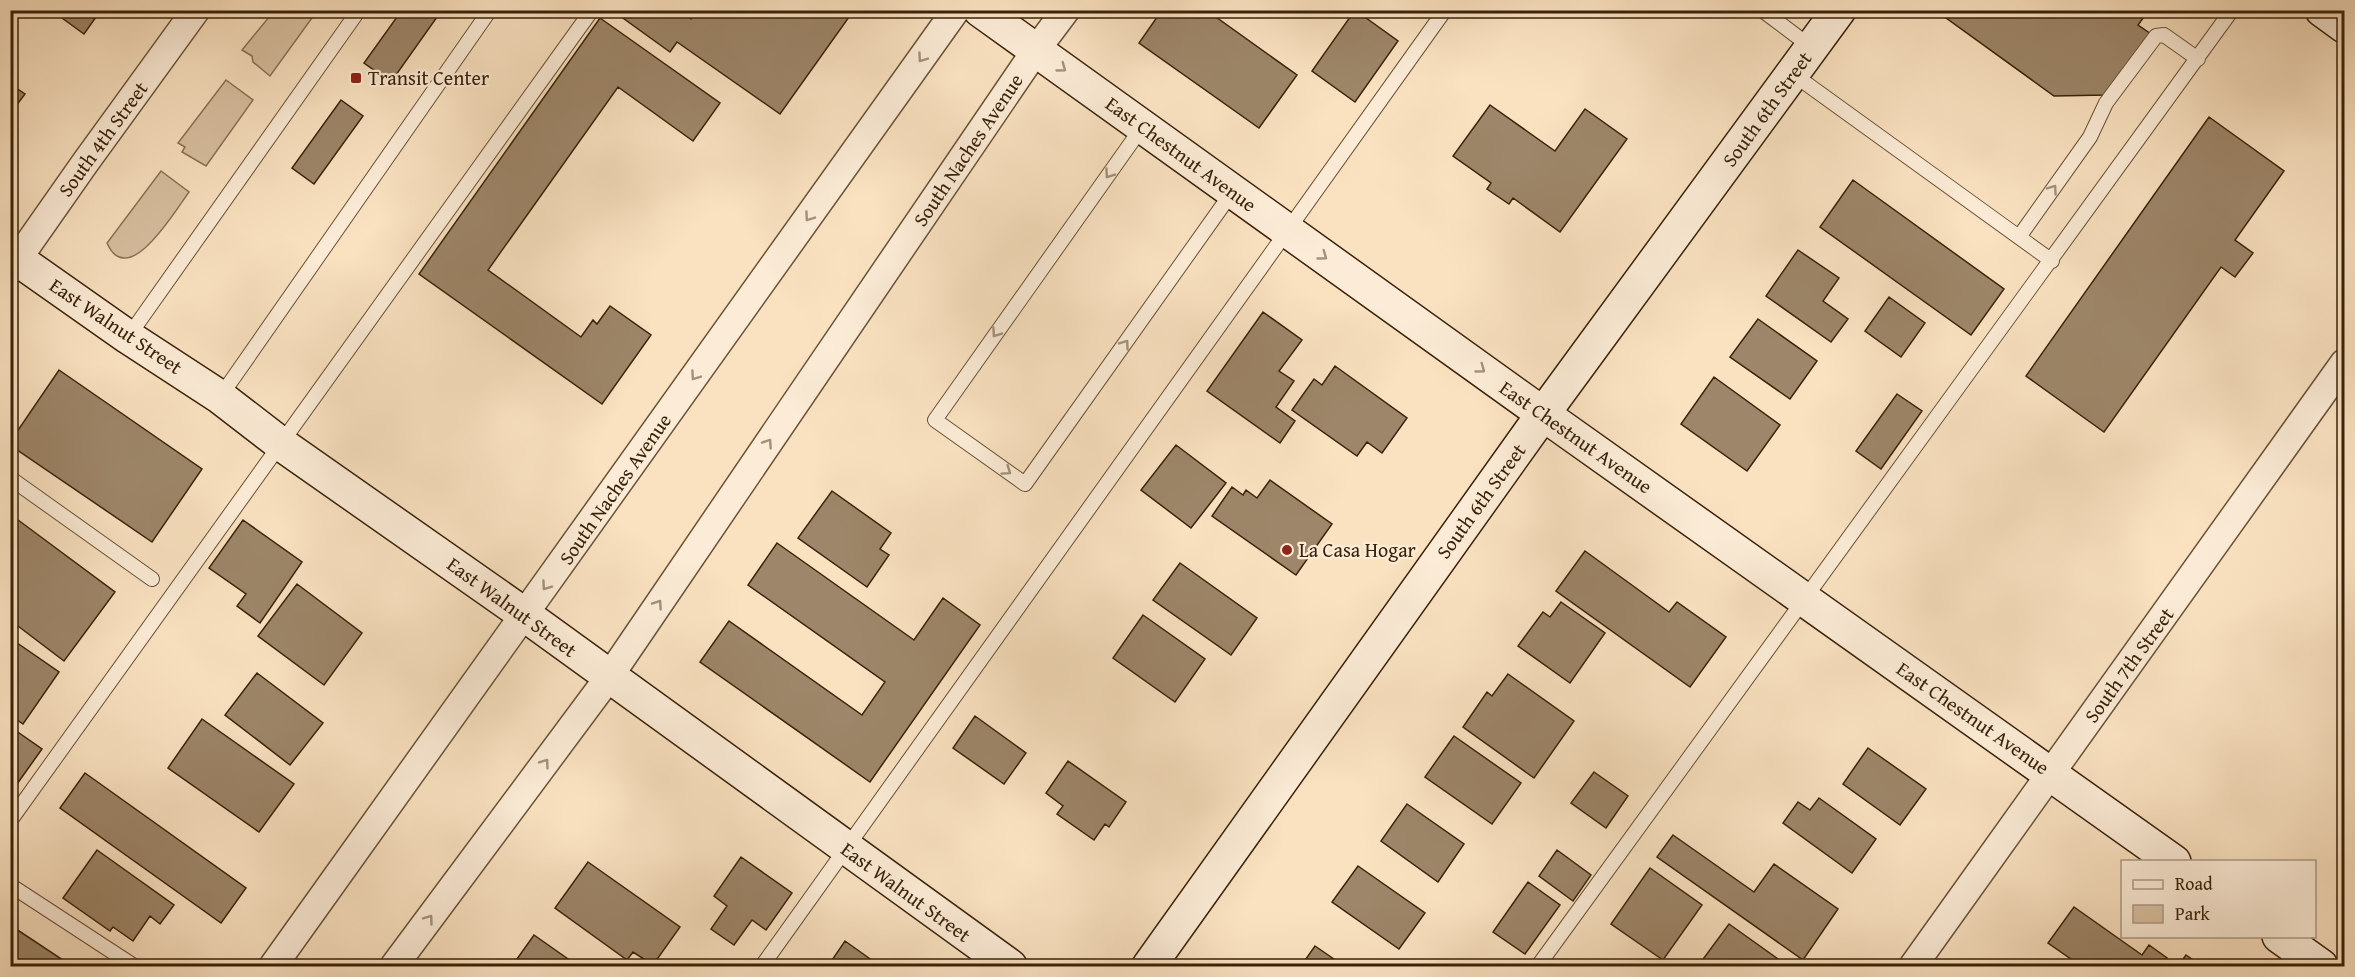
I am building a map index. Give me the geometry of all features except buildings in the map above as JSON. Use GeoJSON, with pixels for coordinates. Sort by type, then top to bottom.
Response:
{"type":"FeatureCollection","features":[{"type":"Feature","properties":{"kind":"street","name":"South 4th Street"},"geometry":{"type":"LineString","coordinates":[[13,261],[196,10]]}},
{"type":"Feature","properties":{"kind":"street","name":"South Naches Avenue"},"geometry":{"type":"LineString","coordinates":[[273,966],[956,10]]}},
{"type":"Feature","properties":{"kind":"street","name":"East Chestnut Avenue"},"geometry":{"type":"LineString","coordinates":[[980,10],[1543,414],[2173,860]]}},
{"type":"Feature","properties":{"kind":"street","name":"South Naches Avenue"},"geometry":{"type":"LineString","coordinates":[[394,966],[609,677],[1036,50],[1066,10]]}},
{"type":"Feature","properties":{"kind":"street","name":"South 6th Street"},"geometry":{"type":"LineString","coordinates":[[1149,966],[1543,414],[1839,10]]}},
{"type":"Feature","properties":{"kind":"street"},"geometry":{"type":"LineString","coordinates":[[2322,10],[2344,26]]}},
{"type":"Feature","properties":{"kind":"street","name":"East Walnut Street"},"geometry":{"type":"LineString","coordinates":[[13,261],[220,397],[281,444],[525,615],[1010,966]]}},
{"type":"Feature","properties":{"kind":"street","name":"South 7th Street"},"geometry":{"type":"LineString","coordinates":[[1913,966],[2344,363]]}},
{"type":"Feature","properties":{"kind":"lane"},"geometry":{"type":"LineString","coordinates":[[128,337],[359,10]]}},
{"type":"Feature","properties":{"kind":"lane"},"geometry":{"type":"LineString","coordinates":[[220,397],[490,10]]}},
{"type":"Feature","properties":{"kind":"lane"},"geometry":{"type":"LineString","coordinates":[[10,821],[592,10]]}},
{"type":"Feature","properties":{"kind":"lane"},"geometry":{"type":"LineString","coordinates":[[762,966],[1445,10]]}},
{"type":"Feature","properties":{"kind":"lane"},"geometry":{"type":"LineString","coordinates":[[1762,10],[1812,47]]}},
{"type":"Feature","properties":{"kind":"lane"},"geometry":{"type":"LineString","coordinates":[[1538,966],[2232,10]]}},
{"type":"Feature","properties":{"kind":"lane"},"geometry":{"type":"LineString","coordinates":[[2019,237],[2090,137],[2106,103],[2156,36],[2164,35],[2198,58]]}},
{"type":"Feature","properties":{"kind":"lane"},"geometry":{"type":"LineString","coordinates":[[1793,74],[2052,261]]}},
{"type":"Feature","properties":{"kind":"lane"},"geometry":{"type":"LineString","coordinates":[[1143,126],[935,420],[1025,484],[1233,191]]}},
{"type":"Feature","properties":{"kind":"lane"},"geometry":{"type":"LineString","coordinates":[[10,478],[152,579]]}},
{"type":"Feature","properties":{"kind":"lane"},"geometry":{"type":"LineString","coordinates":[[10,885],[134,966]]}},
{"type":"Feature","properties":{"kind":"green space"},"geometry":{"type":"Polygon","coordinates":[[[274,11],[317,11],[270,76],[253,62],[252,56],[242,50],[274,11]]]}},
{"type":"Feature","properties":{"kind":"green space"},"geometry":{"type":"Polygon","coordinates":[[[226,80],[253,100],[206,166],[182,152],[185,147],[178,143],[226,80]]]}},
{"type":"Feature","properties":{"kind":"green space"},"geometry":{"type":"Polygon","coordinates":[[[161,171],[189,192],[151,243],[127,258],[116,255],[107,243],[161,171]]]}},
{"type":"Feature","properties":{"kind":"place","name":"Transit Center"},"geometry":{"type":"Point","coordinates":[356,78]}},
{"type":"Feature","properties":{"kind":"place","name":"La Casa Hogar"},"geometry":{"type":"Point","coordinates":[1287,550]}}]}
